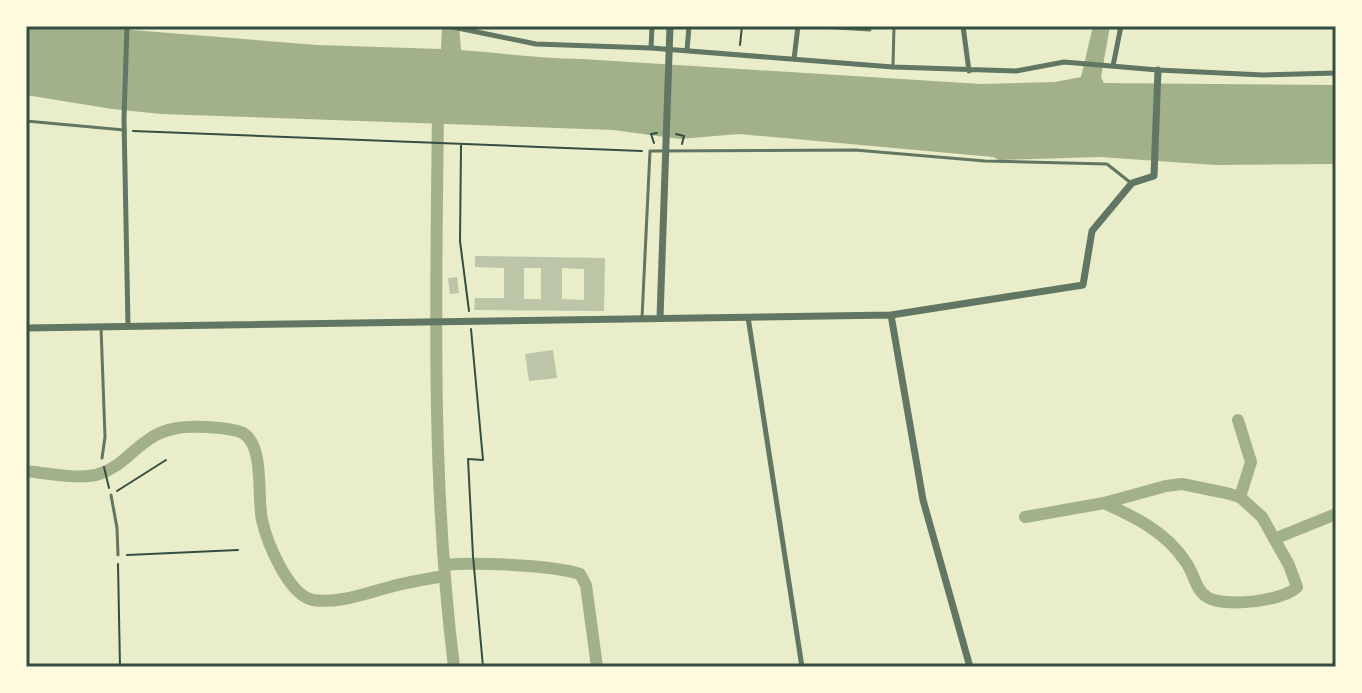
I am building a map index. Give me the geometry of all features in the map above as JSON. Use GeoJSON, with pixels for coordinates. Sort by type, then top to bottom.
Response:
{"type":"FeatureCollection","features":[{"type":"Feature","properties":{"kind":"street"},"geometry":{"type":"LineString","coordinates":[[127,26],[124,130],[128,326]]}},
{"type":"Feature","properties":{"kind":"street"},"geometry":{"type":"LineString","coordinates":[[448,26],[536,44],[651,48],[893,67],[1016,71],[1064,62],[1263,75],[1336,73]]}},
{"type":"Feature","properties":{"kind":"street"},"geometry":{"type":"LineString","coordinates":[[651,48],[652,26]]}},
{"type":"Feature","properties":{"kind":"street"},"geometry":{"type":"LineString","coordinates":[[660,318],[670,26]]}},
{"type":"Feature","properties":{"kind":"street"},"geometry":{"type":"LineString","coordinates":[[687,51],[689,26]]}},
{"type":"Feature","properties":{"kind":"street"},"geometry":{"type":"LineString","coordinates":[[794,59],[798,26]]}},
{"type":"Feature","properties":{"kind":"street"},"geometry":{"type":"LineString","coordinates":[[963,26],[969,71]]}},
{"type":"Feature","properties":{"kind":"street"},"geometry":{"type":"LineString","coordinates":[[1110,66],[1121,26]]}},
{"type":"Feature","properties":{"kind":"street"},"geometry":{"type":"LineString","coordinates":[[26,328],[891,315],[1083,285],[1092,231],[1132,183],[1154,176],[1158,70]]}},
{"type":"Feature","properties":{"kind":"street"},"geometry":{"type":"LineString","coordinates":[[891,315],[923,500],[970,667]]}},
{"type":"Feature","properties":{"kind":"street"},"geometry":{"type":"LineString","coordinates":[[748,317],[802,667]]}},
{"type":"Feature","properties":{"kind":"street"},"geometry":{"type":"LineString","coordinates":[[1335,667],[1336,652]]}},
{"type":"Feature","properties":{"kind":"lane"},"geometry":{"type":"LineString","coordinates":[[804,26],[870,30]]}},
{"type":"Feature","properties":{"kind":"lane"},"geometry":{"type":"LineString","coordinates":[[893,67],[894,26]]}},
{"type":"Feature","properties":{"kind":"lane"},"geometry":{"type":"LineString","coordinates":[[26,121],[124,130]]}},
{"type":"Feature","properties":{"kind":"lane"},"geometry":{"type":"LineString","coordinates":[[642,318],[650,151],[855,150],[985,161],[1107,164],[1132,183]]}},
{"type":"Feature","properties":{"kind":"lane"},"geometry":{"type":"LineString","coordinates":[[101,327],[105,437],[102,458]]}},
{"type":"Feature","properties":{"kind":"lane"},"geometry":{"type":"LineString","coordinates":[[111,495],[118,555]]}},
{"type":"Feature","properties":{"kind":"path"},"geometry":{"type":"LineString","coordinates":[[739,55],[742,26]]}},
{"type":"Feature","properties":{"kind":"path"},"geometry":{"type":"LineString","coordinates":[[124,130],[650,151]]}},
{"type":"Feature","properties":{"kind":"path"},"geometry":{"type":"LineString","coordinates":[[667,133],[684,136],[685,141],[676,151]]}},
{"type":"Feature","properties":{"kind":"path"},"geometry":{"type":"LineString","coordinates":[[461,145],[460,241],[471,321],[483,460],[468,459],[483,667]]}},
{"type":"Feature","properties":{"kind":"path"},"geometry":{"type":"LineString","coordinates":[[102,458],[111,495],[166,460]]}},
{"type":"Feature","properties":{"kind":"path"},"geometry":{"type":"LineString","coordinates":[[120,667],[118,555],[238,550]]}},
{"type":"Feature","properties":{"kind":"shaded area"},"geometry":{"type":"Polygon","coordinates":[[[26,26],[83,26],[317,45],[441,49],[442,26],[459,26],[461,50],[981,84],[1055,82],[1081,77],[1093,26],[1110,26],[1101,77],[1104,83],[1336,85],[1336,164],[1215,165],[1100,157],[999,160],[739,134],[680,139],[613,130],[161,114],[112,109],[26,95],[26,26]]]}},
{"type":"Feature","properties":{"kind":"building"},"geometry":{"type":"Polygon","coordinates":[[[475,256],[605,258],[604,311],[474,310],[475,298],[504,298],[504,268],[475,267],[475,256]],[[524,268],[524,299],[541,299],[541,268],[524,268]],[[562,268],[562,299],[584,300],[584,269],[562,268]]]}},
{"type":"Feature","properties":{"kind":"building"},"geometry":{"type":"Polygon","coordinates":[[[457,277],[459,293],[450,294],[448,278],[457,277]]]}},
{"type":"Feature","properties":{"kind":"building"},"geometry":{"type":"Polygon","coordinates":[[[553,350],[557,378],[529,381],[525,354],[553,350]]]}},
{"type":"Feature","properties":{"kind":"waterway"},"geometry":{"type":"LineString","coordinates":[[438,111],[438,459],[454,667]]}},
{"type":"Feature","properties":{"kind":"waterway"},"geometry":{"type":"LineString","coordinates":[[1238,420],[1251,462],[1240,497]]}},
{"type":"Feature","properties":{"kind":"waterway"},"geometry":{"type":"LineString","coordinates":[[26,471],[91,476],[113,467],[148,440],[169,430],[184,427],[234,430],[243,433],[255,449],[265,530],[287,578],[304,596],[323,601],[342,599],[444,576]]}},
{"type":"Feature","properties":{"kind":"waterway"},"geometry":{"type":"LineString","coordinates":[[1025,517],[1104,503],[1182,484],[1226,493],[1240,497],[1262,517],[1289,565],[1297,587],[1280,596],[1254,601],[1226,602],[1207,597],[1169,542],[1138,520],[1104,503]]}},
{"type":"Feature","properties":{"kind":"waterway"},"geometry":{"type":"LineString","coordinates":[[1274,539],[1336,514]]}},
{"type":"Feature","properties":{"kind":"waterway"},"geometry":{"type":"LineString","coordinates":[[444,565],[513,565],[580,574],[586,585],[597,667]]}}]}
